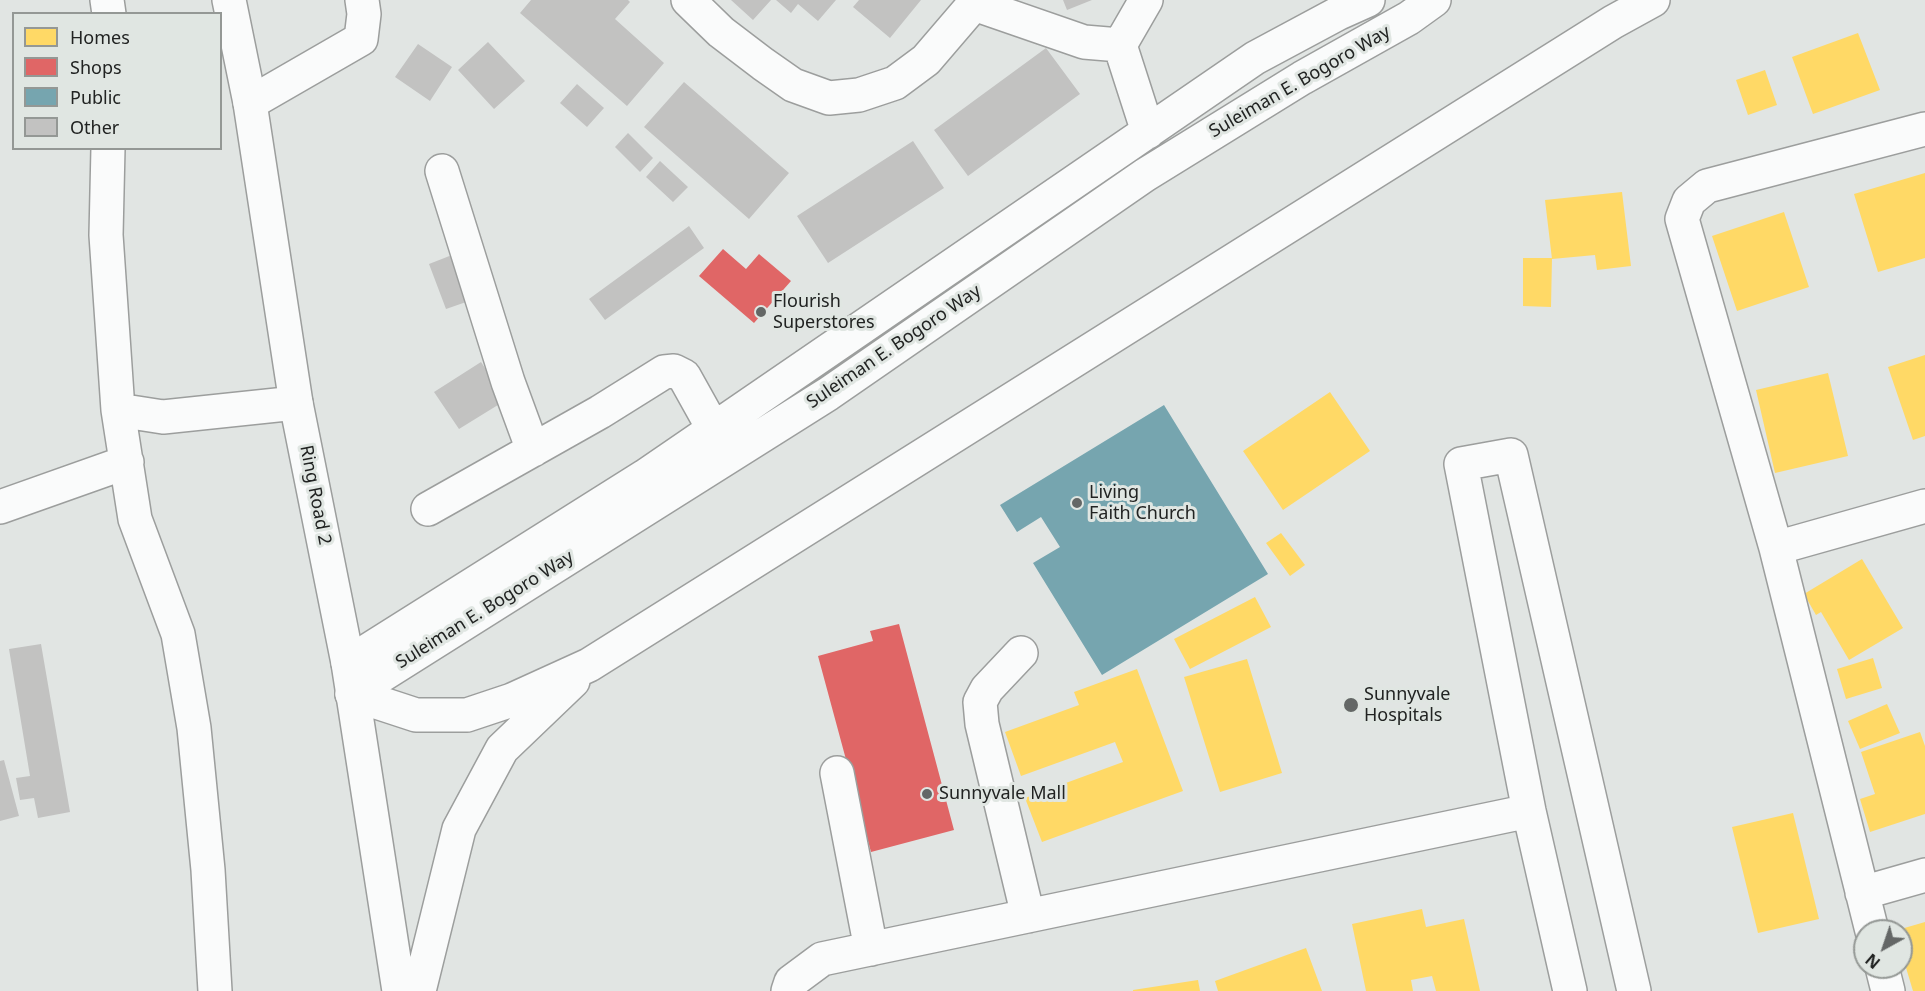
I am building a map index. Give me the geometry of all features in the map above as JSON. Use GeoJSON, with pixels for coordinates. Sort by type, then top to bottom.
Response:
{"type":"FeatureCollection","features":[{"type":"Feature","properties":{"kind":"street","name":"Ring Road 2"},"geometry":{"type":"LineString","coordinates":[[229,0],[250,103],[296,403],[350,679],[399,991]]}},
{"type":"Feature","properties":{"kind":"street"},"geometry":{"type":"LineString","coordinates":[[250,103],[361,39],[364,14],[362,0]]}},
{"type":"Feature","properties":{"kind":"street"},"geometry":{"type":"LineString","coordinates":[[688,0],[721,32],[793,85],[829,98],[859,95],[895,83],[926,60],[974,2],[1084,42],[1120,45]]}},
{"type":"Feature","properties":{"kind":"street"},"geometry":{"type":"LineString","coordinates":[[1146,0],[1120,45],[1148,132]]}},
{"type":"Feature","properties":{"kind":"street","name":"Suleiman E. Bogoro Way"},"geometry":{"type":"LineString","coordinates":[[350,679],[1255,58],[1368,0]]}},
{"type":"Feature","properties":{"kind":"street","name":"Suleiman E. Bogoro Way"},"geometry":{"type":"LineString","coordinates":[[350,679],[828,393],[1144,175],[1302,78],[1409,18],[1434,0]]}},
{"type":"Feature","properties":{"kind":"street"},"geometry":{"type":"LineString","coordinates":[[350,679],[416,715],[467,715],[512,700],[589,665],[1613,22],[1653,0]]}},
{"type":"Feature","properties":{"kind":"street"},"geometry":{"type":"LineString","coordinates":[[1339,13],[1353,49]]}},
{"type":"Feature","properties":{"kind":"street"},"geometry":{"type":"LineString","coordinates":[[1287,41],[1302,78]]}},
{"type":"Feature","properties":{"kind":"street"},"geometry":{"type":"LineString","coordinates":[[1869,919],[1776,548],[1682,219],[1689,201],[1707,186],[1925,129]]}},
{"type":"Feature","properties":{"kind":"street"},"geometry":{"type":"LineString","coordinates":[[108,150],[106,235],[120,435],[127,462],[135,519],[178,634],[194,728],[208,870],[215,991]]}},
{"type":"Feature","properties":{"kind":"street"},"geometry":{"type":"LineString","coordinates":[[442,171],[508,382],[533,450]]}},
{"type":"Feature","properties":{"kind":"street"},"geometry":{"type":"LineString","coordinates":[[428,509],[664,372],[674,371],[684,376],[713,428]]}},
{"type":"Feature","properties":{"kind":"street"},"geometry":{"type":"LineString","coordinates":[[118,410],[163,417],[296,403]]}},
{"type":"Feature","properties":{"kind":"street"},"geometry":{"type":"LineString","coordinates":[[1570,991],[1529,811],[1461,464],[1511,454],[1634,991]]}},
{"type":"Feature","properties":{"kind":"street"},"geometry":{"type":"LineString","coordinates":[[0,507],[127,462]]}},
{"type":"Feature","properties":{"kind":"street"},"geometry":{"type":"LineString","coordinates":[[1776,548],[1925,506]]}},
{"type":"Feature","properties":{"kind":"street"},"geometry":{"type":"LineString","coordinates":[[1021,653],[987,689],[980,702],[981,723],[1028,916]]}},
{"type":"Feature","properties":{"kind":"street"},"geometry":{"type":"LineString","coordinates":[[419,991],[459,829],[502,749],[589,665]]}},
{"type":"Feature","properties":{"kind":"street"},"geometry":{"type":"LineString","coordinates":[[837,773],[871,949]]}},
{"type":"Feature","properties":{"kind":"street"},"geometry":{"type":"LineString","coordinates":[[788,991],[791,981],[822,959],[1529,811]]}},
{"type":"Feature","properties":{"kind":"street"},"geometry":{"type":"LineString","coordinates":[[1862,893],[1925,875]]}},
{"type":"Feature","properties":{"kind":"building: Homes"},"geometry":{"type":"Polygon","coordinates":[[[1858,33],[1880,90],[1813,114],[1792,57],[1858,33]]]}},
{"type":"Feature","properties":{"kind":"building: Homes"},"geometry":{"type":"Polygon","coordinates":[[[1765,70],[1777,105],[1748,115],[1736,80],[1765,70]]]}},
{"type":"Feature","properties":{"kind":"building: Homes"},"geometry":{"type":"Polygon","coordinates":[[[1925,173],[1925,258],[1878,272],[1854,194],[1925,173]]]}},
{"type":"Feature","properties":{"kind":"building: Homes"},"geometry":{"type":"Polygon","coordinates":[[[1622,192],[1631,266],[1597,270],[1595,255],[1552,259],[1545,200],[1622,192]]]}},
{"type":"Feature","properties":{"kind":"building: Homes"},"geometry":{"type":"Polygon","coordinates":[[[1784,212],[1809,287],[1737,311],[1712,236],[1784,212]]]}},
{"type":"Feature","properties":{"kind":"building: Homes"},"geometry":{"type":"Polygon","coordinates":[[[1523,258],[1552,258],[1551,307],[1523,306],[1523,258]]]}},
{"type":"Feature","properties":{"kind":"building: Homes"},"geometry":{"type":"Polygon","coordinates":[[[1925,355],[1925,436],[1913,440],[1888,367],[1925,355]]]}},
{"type":"Feature","properties":{"kind":"building: Homes"},"geometry":{"type":"Polygon","coordinates":[[[1828,373],[1848,456],[1775,473],[1756,390],[1828,373]]]}},
{"type":"Feature","properties":{"kind":"building: Homes"},"geometry":{"type":"Polygon","coordinates":[[[1330,392],[1370,451],[1283,510],[1243,451],[1330,392]]]}},
{"type":"Feature","properties":{"kind":"building: Homes"},"geometry":{"type":"Polygon","coordinates":[[[1281,533],[1305,565],[1290,576],[1266,543],[1281,533]]]}},
{"type":"Feature","properties":{"kind":"building: Homes"},"geometry":{"type":"Polygon","coordinates":[[[1862,559],[1903,628],[1849,660],[1821,612],[1816,615],[1804,594],[1862,559]]]}},
{"type":"Feature","properties":{"kind":"building: Homes"},"geometry":{"type":"Polygon","coordinates":[[[1255,597],[1271,627],[1190,669],[1174,639],[1255,597]]]}},
{"type":"Feature","properties":{"kind":"building: Homes"},"geometry":{"type":"Polygon","coordinates":[[[1873,658],[1882,688],[1846,699],[1837,669],[1873,658]]]}},
{"type":"Feature","properties":{"kind":"building: Homes"},"geometry":{"type":"Polygon","coordinates":[[[1247,659],[1282,773],[1220,792],[1184,677],[1247,659]]]}},
{"type":"Feature","properties":{"kind":"building: Homes"},"geometry":{"type":"Polygon","coordinates":[[[1137,669],[1183,791],[1042,842],[1025,798],[1123,762],[1115,742],[1021,776],[1005,732],[1079,705],[1074,692],[1137,669]]]}},
{"type":"Feature","properties":{"kind":"building: Homes"},"geometry":{"type":"Polygon","coordinates":[[[1887,704],[1900,733],[1860,749],[1848,721],[1887,704]]]}},
{"type":"Feature","properties":{"kind":"building: Homes"},"geometry":{"type":"Polygon","coordinates":[[[1920,732],[1925,746],[1925,814],[1870,832],[1860,799],[1875,794],[1861,752],[1920,732]]]}},
{"type":"Feature","properties":{"kind":"building: Homes"},"geometry":{"type":"Polygon","coordinates":[[[1793,813],[1819,919],[1758,933],[1732,827],[1793,813]]]}},
{"type":"Feature","properties":{"kind":"building: Homes"},"geometry":{"type":"Polygon","coordinates":[[[1422,909],[1426,927],[1464,919],[1480,991],[1436,991],[1432,976],[1411,980],[1413,991],[1366,991],[1352,924],[1422,909]]]}},
{"type":"Feature","properties":{"kind":"building: Homes"},"geometry":{"type":"Polygon","coordinates":[[[1925,922],[1925,991],[1913,991],[1909,979],[1913,979],[1913,926],[1925,922]]]}},
{"type":"Feature","properties":{"kind":"building: Homes"},"geometry":{"type":"Polygon","coordinates":[[[1306,948],[1322,991],[1218,991],[1215,981],[1306,948]]]}},
{"type":"Feature","properties":{"kind":"building: Homes"},"geometry":{"type":"Polygon","coordinates":[[[1198,980],[1200,991],[1133,991],[1133,990],[1198,980]]]}},
{"type":"Feature","properties":{"kind":"building: Shops"},"geometry":{"type":"Polygon","coordinates":[[[723,249],[746,269],[759,254],[791,281],[754,323],[699,276],[723,249]]]}},
{"type":"Feature","properties":{"kind":"building: Shops"},"geometry":{"type":"Polygon","coordinates":[[[899,624],[954,830],[871,852],[818,656],[873,641],[870,631],[899,624]]]}},
{"type":"Feature","properties":{"kind":"building: Public"},"geometry":{"type":"Polygon","coordinates":[[[1164,405],[1268,574],[1102,675],[1033,563],[1060,547],[1041,517],[1017,532],[1000,505],[1164,405]]]}},
{"type":"Feature","properties":{"kind":"building: Other"},"geometry":{"type":"Polygon","coordinates":[[[531,0],[628,0],[630,2],[615,19],[664,63],[627,106],[520,13],[531,0]]]}},
{"type":"Feature","properties":{"kind":"building: Other"},"geometry":{"type":"Polygon","coordinates":[[[731,0],[771,0],[753,20],[731,0]]]}},
{"type":"Feature","properties":{"kind":"building: Other"},"geometry":{"type":"Polygon","coordinates":[[[776,0],[836,0],[818,21],[798,4],[791,13],[776,0]]]}},
{"type":"Feature","properties":{"kind":"building: Other"},"geometry":{"type":"Polygon","coordinates":[[[859,0],[921,0],[890,38],[853,7],[859,0]]]}},
{"type":"Feature","properties":{"kind":"building: Other"},"geometry":{"type":"Polygon","coordinates":[[[1063,0],[1092,0],[1067,10],[1063,0]]]}},
{"type":"Feature","properties":{"kind":"building: Other"},"geometry":{"type":"Polygon","coordinates":[[[488,42],[525,81],[494,109],[458,70],[488,42]]]}},
{"type":"Feature","properties":{"kind":"building: Other"},"geometry":{"type":"Polygon","coordinates":[[[418,44],[452,67],[430,101],[395,77],[418,44]]]}},
{"type":"Feature","properties":{"kind":"building: Other"},"geometry":{"type":"Polygon","coordinates":[[[1046,48],[1080,94],[968,176],[934,130],[1046,48]]]}},
{"type":"Feature","properties":{"kind":"building: Other"},"geometry":{"type":"Polygon","coordinates":[[[684,82],[789,173],[749,219],[644,127],[684,82]]]}},
{"type":"Feature","properties":{"kind":"building: Other"},"geometry":{"type":"Polygon","coordinates":[[[577,84],[604,108],[587,127],[560,103],[577,84]]]}},
{"type":"Feature","properties":{"kind":"building: Other"},"geometry":{"type":"Polygon","coordinates":[[[628,133],[653,158],[640,172],[615,147],[628,133]]]}},
{"type":"Feature","properties":{"kind":"building: Other"},"geometry":{"type":"Polygon","coordinates":[[[913,141],[944,188],[828,263],[797,216],[913,141]]]}},
{"type":"Feature","properties":{"kind":"building: Other"},"geometry":{"type":"Polygon","coordinates":[[[660,161],[688,187],[673,202],[646,177],[660,161]]]}},
{"type":"Feature","properties":{"kind":"building: Other"},"geometry":{"type":"Polygon","coordinates":[[[689,226],[704,248],[605,320],[589,299],[689,226]]]}},
{"type":"Feature","properties":{"kind":"building: Other"},"geometry":{"type":"Polygon","coordinates":[[[452,255],[469,301],[446,309],[429,264],[452,255]]]}},
{"type":"Feature","properties":{"kind":"building: Other"},"geometry":{"type":"Polygon","coordinates":[[[481,362],[506,400],[459,429],[434,392],[481,362]]]}},
{"type":"Feature","properties":{"kind":"building: Other"},"geometry":{"type":"Polygon","coordinates":[[[41,644],[70,812],[38,818],[34,798],[20,800],[16,778],[30,776],[9,649],[41,644]]]}},
{"type":"Feature","properties":{"kind":"building: Other"},"geometry":{"type":"Polygon","coordinates":[[[4,760],[19,816],[0,821],[0,761],[4,760]]]}},
{"type":"Feature","properties":{"kind":"place","name":"Flourish Superstores"},"geometry":{"type":"Point","coordinates":[761,312]}},
{"type":"Feature","properties":{"kind":"place","name":"Living Faith Church"},"geometry":{"type":"Point","coordinates":[1077,503]}},
{"type":"Feature","properties":{"kind":"place","name":"Sunnyvale Hospitals"},"geometry":{"type":"Point","coordinates":[1351,705]}},
{"type":"Feature","properties":{"kind":"place","name":"Sunnyvale Mall"},"geometry":{"type":"Point","coordinates":[927,794]}}]}
